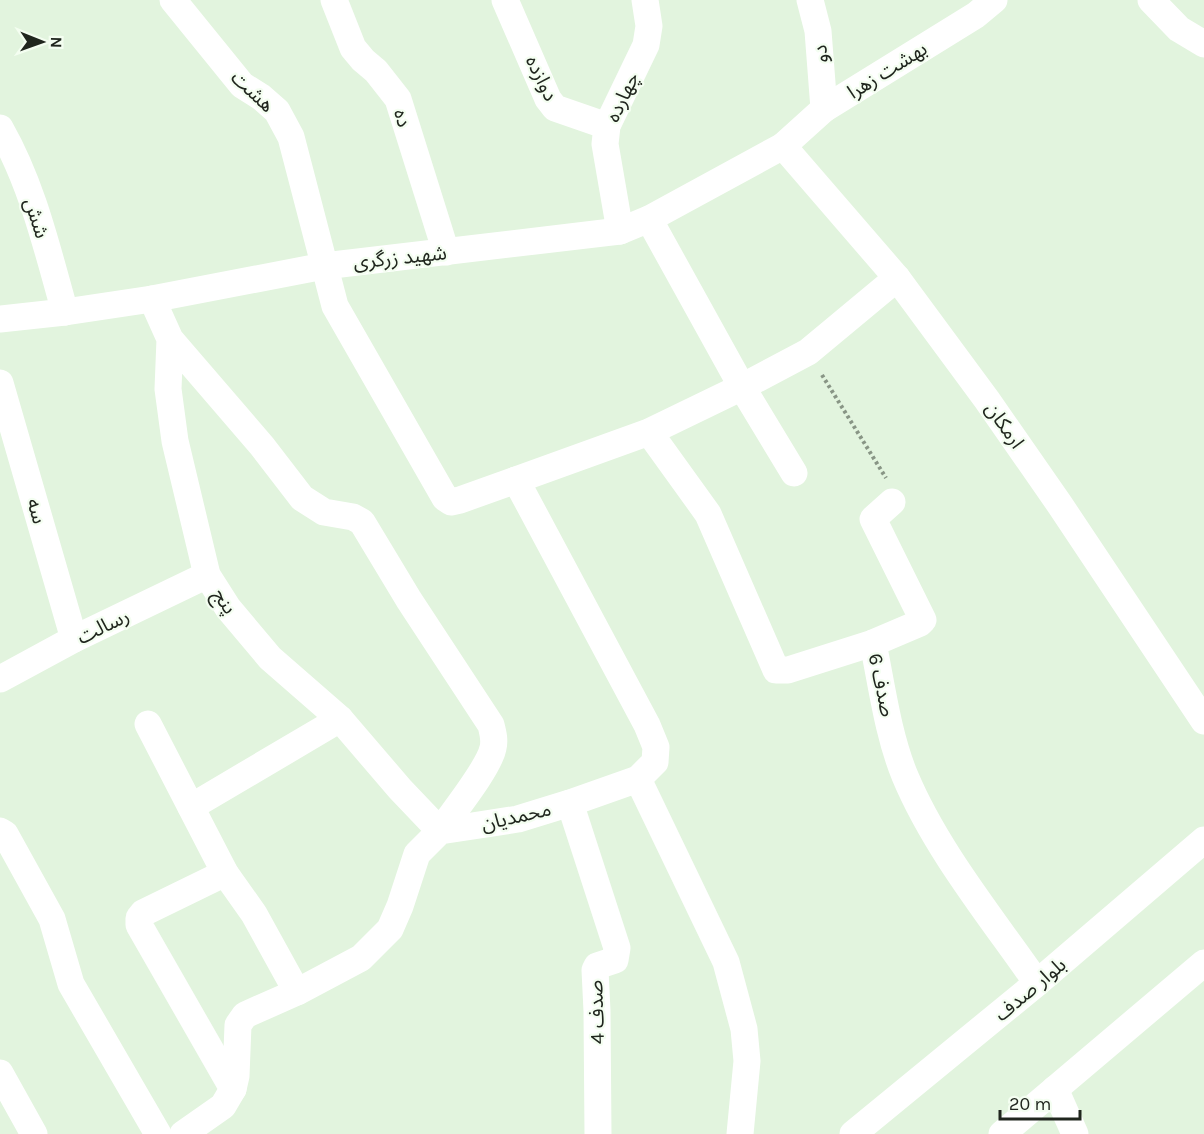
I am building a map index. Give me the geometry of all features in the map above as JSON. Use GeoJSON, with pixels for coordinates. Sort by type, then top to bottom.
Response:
{"type":"FeatureCollection","features":[{"type":"Feature","properties":{"kind":"street","name":"هشت"},"geometry":{"type":"LineString","coordinates":[[173,0],[242,85],[269,104],[282,120],[291,137],[336,306],[445,498],[451,502],[460,500],[516,480]]}},
{"type":"Feature","properties":{"kind":"street","name":"ده"},"geometry":{"type":"LineString","coordinates":[[333,0],[353,48],[376,71],[398,99],[446,252]]}},
{"type":"Feature","properties":{"kind":"street","name":"دوازده"},"geometry":{"type":"LineString","coordinates":[[505,0],[548,99],[555,108],[607,126]]}},
{"type":"Feature","properties":{"kind":"street","name":"چهارده"},"geometry":{"type":"LineString","coordinates":[[620,231],[605,144],[607,126],[646,45],[649,26],[645,0]]}},
{"type":"Feature","properties":{"kind":"street","name":"دو"},"geometry":{"type":"LineString","coordinates":[[810,0],[818,31],[824,109]]}},
{"type":"Feature","properties":{"kind":"street","name":"بهشت زهرا"},"geometry":{"type":"LineString","coordinates":[[783,146],[824,109],[976,15],[994,0]]}},
{"type":"Feature","properties":{"kind":"street"},"geometry":{"type":"LineString","coordinates":[[1151,0],[1179,29],[1204,44]]}},
{"type":"Feature","properties":{"kind":"street","name":"شش"},"geometry":{"type":"LineString","coordinates":[[0,128],[16,156],[36,207],[65,312]]}},
{"type":"Feature","properties":{"kind":"street","name":"شهید زرگری"},"geometry":{"type":"LineString","coordinates":[[0,319],[152,299],[324,266],[620,231],[649,219],[783,146]]}},
{"type":"Feature","properties":{"kind":"street","name":"ارمکان"},"geometry":{"type":"LineString","coordinates":[[783,146],[897,278],[987,400],[1204,721]]}},
{"type":"Feature","properties":{"kind":"street"},"geometry":{"type":"LineString","coordinates":[[649,219],[742,387],[794,473]]}},
{"type":"Feature","properties":{"kind":"street"},"geometry":{"type":"LineString","coordinates":[[740,1134],[747,1061],[744,1029],[726,962],[638,779],[655,762],[656,747],[647,725],[516,480],[649,432],[742,387],[808,352],[897,278]]}},
{"type":"Feature","properties":{"kind":"street","name":"پنج"},"geometry":{"type":"LineString","coordinates":[[152,299],[170,339],[168,388],[175,441],[207,575],[228,608],[270,658],[340,719],[400,789],[440,831]]}},
{"type":"Feature","properties":{"kind":"street"},"geometry":{"type":"LineString","coordinates":[[170,339],[262,446],[302,498],[324,512],[353,517],[362,522],[409,600],[491,725],[495,737],[493,750],[487,763],[440,831],[417,854],[390,929],[361,958],[297,992],[245,1015],[238,1025],[236,1076],[233,1089],[223,1106],[183,1134]]}},
{"type":"Feature","properties":{"kind":"street","name":"سه"},"geometry":{"type":"LineString","coordinates":[[0,383],[74,639]]}},
{"type":"Feature","properties":{"kind":"street"},"geometry":{"type":"LineString","coordinates":[[649,432],[708,514],[776,670],[788,670],[873,643]]}},
{"type":"Feature","properties":{"kind":"street","name":"صدف 6"},"geometry":{"type":"LineString","coordinates":[[892,502],[873,519],[923,620],[873,643],[890,723],[905,775],[932,829],[1037,983]]}},
{"type":"Feature","properties":{"kind":"street","name":"رسالت"},"geometry":{"type":"LineString","coordinates":[[0,679],[74,639],[207,575]]}},
{"type":"Feature","properties":{"kind":"street"},"geometry":{"type":"LineString","coordinates":[[191,807],[340,719]]}},
{"type":"Feature","properties":{"kind":"street"},"geometry":{"type":"LineString","coordinates":[[148,724],[225,873],[254,914],[297,992]]}},
{"type":"Feature","properties":{"kind":"street","name":"محمدیان"},"geometry":{"type":"LineString","coordinates":[[440,831],[518,819],[638,779]]}},
{"type":"Feature","properties":{"kind":"street","name":"صدف 4"},"geometry":{"type":"LineString","coordinates":[[570,803],[617,948],[615,960],[597,966],[595,970],[598,1134]]}},
{"type":"Feature","properties":{"kind":"street"},"geometry":{"type":"LineString","coordinates":[[0,831],[5,834],[52,919],[71,984],[158,1134]]}},
{"type":"Feature","properties":{"kind":"street","name":"بلوار صدف"},"geometry":{"type":"LineString","coordinates":[[853,1134],[1037,983],[1204,840]]}},
{"type":"Feature","properties":{"kind":"street"},"geometry":{"type":"LineString","coordinates":[[225,873],[143,913],[139,918],[139,925],[233,1089]]}},
{"type":"Feature","properties":{"kind":"street"},"geometry":{"type":"LineString","coordinates":[[1002,1134],[1204,963]]}},
{"type":"Feature","properties":{"kind":"street"},"geometry":{"type":"LineString","coordinates":[[0,1073],[34,1134]]}},
{"type":"Feature","properties":{"kind":"street"},"geometry":{"type":"LineString","coordinates":[[1055,1089],[1075,1134]]}},
{"type":"Feature","properties":{"kind":"path"},"geometry":{"type":"LineString","coordinates":[[808,352],[895,493],[896,497],[892,502]]}}]}
